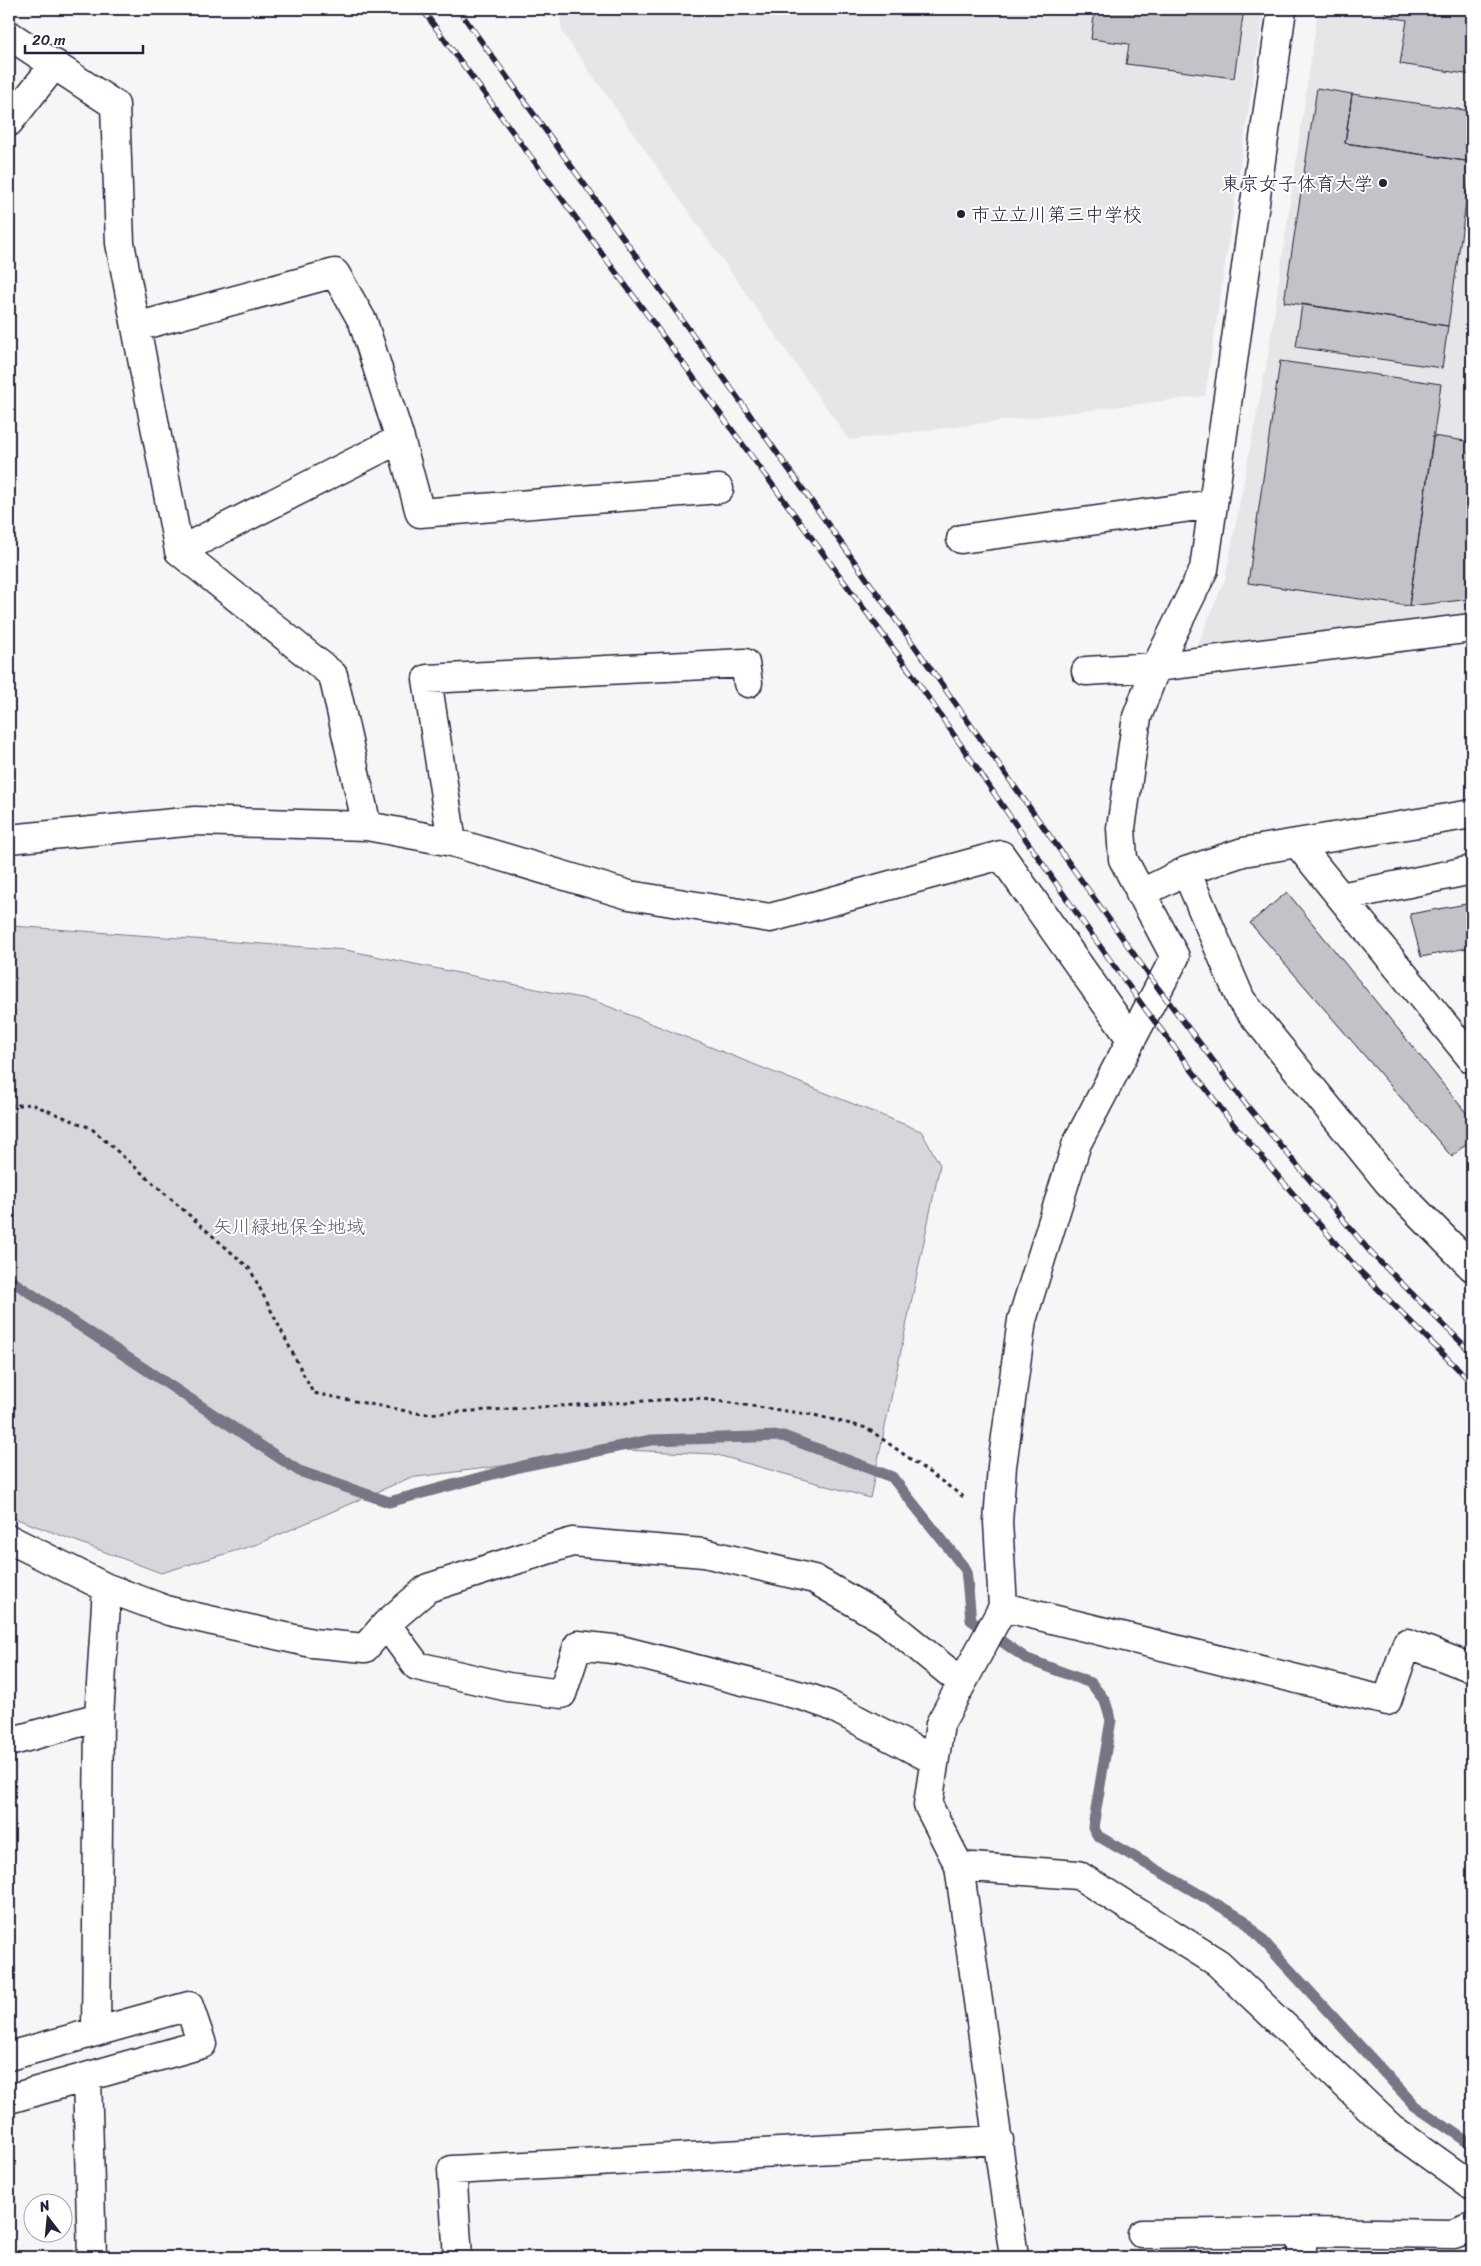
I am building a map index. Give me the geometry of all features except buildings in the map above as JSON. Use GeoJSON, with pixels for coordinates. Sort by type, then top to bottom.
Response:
{"type":"FeatureCollection","features":[{"type":"Feature","properties":{"kind":"street"},"geometry":{"type":"LineString","coordinates":[[1014,2257],[999,2140],[958,1866],[928,1805],[940,1724],[1002,1608],[998,1522],[1002,1466],[1022,1320],[1077,1143],[1175,957],[1123,859],[1121,828],[1137,717],[1156,667],[1204,570],[1282,9]]}},
{"type":"Feature","properties":{"kind":"street"},"geometry":{"type":"LineString","coordinates":[[9,35],[115,105],[120,243],[179,551],[333,676],[367,826]]}},
{"type":"Feature","properties":{"kind":"street"},"geometry":{"type":"LineString","coordinates":[[9,122],[55,64]]}},
{"type":"Feature","properties":{"kind":"street"},"geometry":{"type":"LineString","coordinates":[[136,327],[335,274],[363,322],[400,439],[420,513],[719,489]]}},
{"type":"Feature","properties":{"kind":"street"},"geometry":{"type":"LineString","coordinates":[[179,551],[400,439]]}},
{"type":"Feature","properties":{"kind":"street"},"geometry":{"type":"LineString","coordinates":[[960,539],[1213,504]]}},
{"type":"Feature","properties":{"kind":"street"},"geometry":{"type":"LineString","coordinates":[[1086,671],[1156,667],[1472,628]]}},
{"type":"Feature","properties":{"kind":"street"},"geometry":{"type":"LineString","coordinates":[[452,842],[427,679],[745,663],[748,683]]}},
{"type":"Feature","properties":{"kind":"street"},"geometry":{"type":"LineString","coordinates":[[1140,894],[1186,871],[1243,852],[1472,814]]}},
{"type":"Feature","properties":{"kind":"street"},"geometry":{"type":"LineString","coordinates":[[9,839],[195,821],[367,826],[452,842],[629,895],[770,918],[1001,855],[1132,1039]]}},
{"type":"Feature","properties":{"kind":"street"},"geometry":{"type":"LineString","coordinates":[[1297,844],[1469,1053]]}},
{"type":"Feature","properties":{"kind":"street"},"geometry":{"type":"LineString","coordinates":[[1341,897],[1472,870]]}},
{"type":"Feature","properties":{"kind":"street"},"geometry":{"type":"LineString","coordinates":[[1186,871],[1241,1000],[1388,1182],[1472,1267]]}},
{"type":"Feature","properties":{"kind":"street"},"geometry":{"type":"LineString","coordinates":[[9,1538],[107,1588],[169,1611],[312,1644],[365,1648],[386,1624],[428,1588],[572,1542],[704,1553],[814,1579],[885,1620],[961,1682]]}},
{"type":"Feature","properties":{"kind":"street"},"geometry":{"type":"LineString","coordinates":[[96,2032],[99,1717],[107,1588]]}},
{"type":"Feature","properties":{"kind":"street"},"geometry":{"type":"LineString","coordinates":[[1002,1608],[1387,1701],[1407,1643],[1472,1668]]}},
{"type":"Feature","properties":{"kind":"street"},"geometry":{"type":"LineString","coordinates":[[386,1624],[417,1666],[508,1687],[562,1694],[578,1644],[621,1650],[806,1697],[829,1705],[934,1760]]}},
{"type":"Feature","properties":{"kind":"street"},"geometry":{"type":"LineString","coordinates":[[9,1742],[99,1717]]}},
{"type":"Feature","properties":{"kind":"street"},"geometry":{"type":"LineString","coordinates":[[958,1866],[1078,1875],[1218,1963],[1390,2126],[1472,2186]]}},
{"type":"Feature","properties":{"kind":"street"},"geometry":{"type":"LineString","coordinates":[[9,2056],[189,2006],[202,2044],[9,2099]]}},
{"type":"Feature","properties":{"kind":"street"},"geometry":{"type":"LineString","coordinates":[[88,2077],[92,2257]]}},
{"type":"Feature","properties":{"kind":"street"},"geometry":{"type":"LineString","coordinates":[[458,2257],[452,2170],[999,2140]]}},
{"type":"Feature","properties":{"kind":"street"},"geometry":{"type":"LineString","coordinates":[[1142,2234],[1302,2244],[1454,2234],[1472,2226]]}},
{"type":"Feature","properties":{"kind":"path"},"geometry":{"type":"LineString","coordinates":[[9,1106],[31,1104],[91,1128],[250,1269],[313,1393],[422,1414],[696,1398],[814,1415],[867,1428],[998,1522]]}},
{"type":"Feature","properties":{"kind":"shaded area","name":"市立立川第三中学校"},"geometry":{"type":"Polygon","coordinates":[[[559,9],[1264,9],[1205,396],[849,440],[562,32],[559,9]]]}},
{"type":"Feature","properties":{"kind":"shaded area","name":"東京女子体育大学"},"geometry":{"type":"Polygon","coordinates":[[[1318,9],[1472,9],[1472,617],[1196,649],[1225,579],[1268,356],[1318,9]]]}},
{"type":"Feature","properties":{"kind":"green space","name":"矢川緑地保全地域"},"geometry":{"type":"Polygon","coordinates":[[[12,926],[346,950],[595,1001],[921,1131],[940,1165],[870,1498],[714,1454],[624,1450],[409,1478],[258,1544],[161,1573],[9,1516],[9,933],[12,926]]]}},
{"type":"Feature","properties":{"kind":"waterway"},"geometry":{"type":"LineString","coordinates":[[9,1279],[299,1471],[389,1502],[523,1466],[651,1440],[783,1436],[892,1477],[966,1570],[971,1620],[1027,1659],[1091,1683],[1105,1701],[1111,1720],[1093,1827],[1098,1836],[1244,1920],[1415,2106],[1472,2145]]}},
{"type":"Feature","properties":{"kind":"railway"},"geometry":{"type":"LineString","coordinates":[[422,9],[912,674],[1082,921],[1146,1010],[1229,1119],[1356,1267],[1472,1383]]}},
{"type":"Feature","properties":{"kind":"railway"},"geometry":{"type":"LineString","coordinates":[[458,9],[706,353],[1158,988],[1249,1108],[1372,1254],[1472,1353]]}},
{"type":"Feature","properties":{"kind":"place","name":"東京女子体育大学"},"geometry":{"type":"Point","coordinates":[1383,183]}},
{"type":"Feature","properties":{"kind":"place","name":"市立立川第三中学校"},"geometry":{"type":"Point","coordinates":[961,214]}}]}
